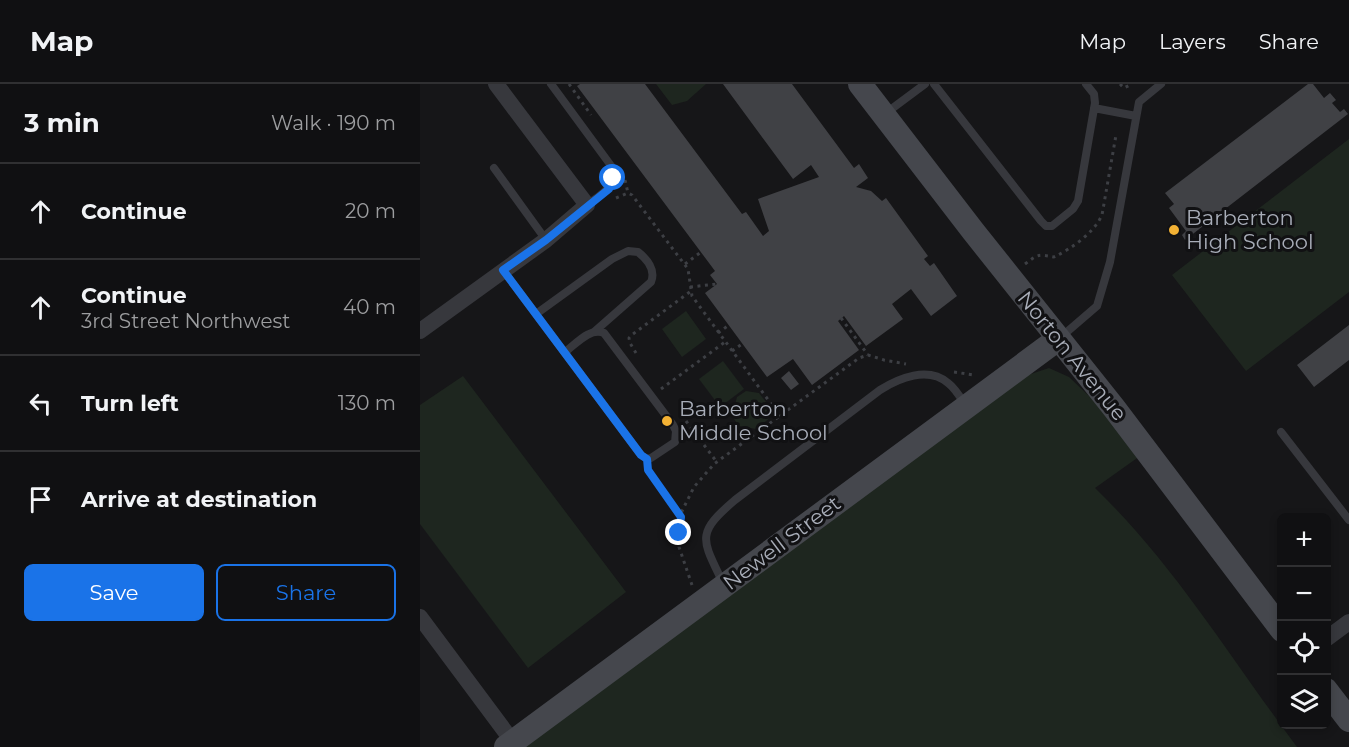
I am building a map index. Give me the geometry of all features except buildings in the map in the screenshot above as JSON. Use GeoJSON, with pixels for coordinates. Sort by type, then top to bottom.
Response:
{"type":"FeatureCollection","features":[{"type":"Feature","properties":{"kind":"main road","name":"Norton Avenue"},"geometry":{"type":"LineString","coordinates":[[860,84],[1114,408],[1277,625]]}},
{"type":"Feature","properties":{"kind":"main road","name":"Newell Street"},"geometry":{"type":"LineString","coordinates":[[509,745],[1058,339]]}},
{"type":"Feature","properties":{"kind":"main road"},"geometry":{"type":"LineString","coordinates":[[1331,697],[1349,720]]}},
{"type":"Feature","properties":{"kind":"street"},"geometry":{"type":"LineString","coordinates":[[420,331],[546,240],[587,205],[500,85]]}},
{"type":"Feature","properties":{"kind":"street"},"geometry":{"type":"LineString","coordinates":[[420,617],[509,745]]}},
{"type":"Feature","properties":{"kind":"street"},"geometry":{"type":"LineString","coordinates":[[1331,635],[1349,622]]}},
{"type":"Feature","properties":{"kind":"lane"},"geometry":{"type":"LineString","coordinates":[[551,84],[612,167],[613,178],[609,189],[587,205]]}},
{"type":"Feature","properties":{"kind":"lane"},"geometry":{"type":"LineString","coordinates":[[884,115],[925,84]]}},
{"type":"Feature","properties":{"kind":"lane"},"geometry":{"type":"LineString","coordinates":[[934,84],[1046,226],[1052,226],[1073,209],[1077,201],[1095,98],[1086,84]]}},
{"type":"Feature","properties":{"kind":"lane"},"geometry":{"type":"LineString","coordinates":[[1058,339],[1097,306],[1110,262],[1139,102],[1161,84]]}},
{"type":"Feature","properties":{"kind":"lane"},"geometry":{"type":"LineString","coordinates":[[1094,108],[1137,116]]}},
{"type":"Feature","properties":{"kind":"lane"},"geometry":{"type":"LineString","coordinates":[[494,168],[546,240]]}},
{"type":"Feature","properties":{"kind":"lane"},"geometry":{"type":"LineString","coordinates":[[537,314],[620,254],[633,250],[638,252],[651,267],[654,277],[651,282],[594,332],[565,352]]}},
{"type":"Feature","properties":{"kind":"lane"},"geometry":{"type":"LineString","coordinates":[[503,270],[641,455],[647,459],[675,442],[677,437],[673,425],[609,338],[599,331],[594,332]]}},
{"type":"Feature","properties":{"kind":"lane"},"geometry":{"type":"LineString","coordinates":[[725,586],[705,544],[707,526],[735,500],[880,390],[903,378],[927,375],[948,382],[967,406]]}},
{"type":"Feature","properties":{"kind":"lane"},"geometry":{"type":"LineString","coordinates":[[1281,432],[1349,520]]}},
{"type":"Feature","properties":{"kind":"path"},"geometry":{"type":"LineString","coordinates":[[1120,84],[1124,88],[1132,84]]}},
{"type":"Feature","properties":{"kind":"path"},"geometry":{"type":"LineString","coordinates":[[611,201],[621,194],[632,195],[688,269],[692,296],[780,416]]}},
{"type":"Feature","properties":{"kind":"path"},"geometry":{"type":"LineString","coordinates":[[685,264],[701,252]]}},
{"type":"Feature","properties":{"kind":"path"},"geometry":{"type":"LineString","coordinates":[[637,355],[629,338],[633,334],[690,289],[717,284]]}},
{"type":"Feature","properties":{"kind":"path"},"geometry":{"type":"LineString","coordinates":[[841,318],[868,355]]}},
{"type":"Feature","properties":{"kind":"path"},"geometry":{"type":"LineString","coordinates":[[718,333],[729,326]]}},
{"type":"Feature","properties":{"kind":"path"},"geometry":{"type":"LineString","coordinates":[[652,396],[725,342]]}},
{"type":"Feature","properties":{"kind":"path"},"geometry":{"type":"LineString","coordinates":[[732,351],[742,344]]}},
{"type":"Feature","properties":{"kind":"path"},"geometry":{"type":"LineString","coordinates":[[693,586],[679,547],[679,533],[681,517],[694,487],[717,462],[859,358],[868,355],[884,360]]}},
{"type":"Feature","properties":{"kind":"path"},"geometry":{"type":"LineString","coordinates":[[656,380],[662,388]]}},
{"type":"Feature","properties":{"kind":"path"},"geometry":{"type":"LineString","coordinates":[[683,416],[717,462]]}},
{"type":"Feature","properties":{"kind":"path"},"geometry":{"type":"LineString","coordinates":[[647,459],[648,470],[681,517]]}},
{"type":"Feature","properties":{"kind":"shaded area"},"geometry":{"type":"Polygon","coordinates":[[[656,84],[706,84],[687,101],[672,105],[656,84]]]}},
{"type":"Feature","properties":{"kind":"shaded area"},"geometry":{"type":"Polygon","coordinates":[[[1349,139],[1349,292],[1246,371],[1172,275],[1349,139]]]}},
{"type":"Feature","properties":{"kind":"shaded area"},"geometry":{"type":"Polygon","coordinates":[[[686,311],[706,339],[682,357],[662,329],[686,311]]]}},
{"type":"Feature","properties":{"kind":"shaded area"},"geometry":{"type":"Polygon","coordinates":[[[723,361],[744,389],[720,407],[699,379],[723,361]]]}},
{"type":"Feature","properties":{"kind":"shaded area"},"geometry":{"type":"Polygon","coordinates":[[[1049,368],[1069,377],[1089,396],[1140,456],[1095,488],[1124,517],[1176,580],[1277,719],[1277,729],[1284,729],[1297,747],[519,747],[1028,375],[1049,368]]]}},
{"type":"Feature","properties":{"kind":"shaded area"},"geometry":{"type":"Polygon","coordinates":[[[463,376],[626,592],[528,668],[420,524],[420,405],[463,376]]]}},
{"type":"Feature","properties":{"kind":"shaded area"},"geometry":{"type":"Polygon","coordinates":[[[746,391],[759,393],[773,411],[771,417],[756,429],[739,426],[732,416],[737,397],[746,391]]]}},
{"type":"Feature","properties":{"kind":"place","name":"Barberton High School"},"geometry":{"type":"Point","coordinates":[1174,230]}},
{"type":"Feature","properties":{"kind":"place","name":"Barberton Middle School"},"geometry":{"type":"Point","coordinates":[667,421]}},
{"type":"Feature","properties":{"kind":"route"},"geometry":{"type":"LineString","coordinates":[[613,178],[609,189],[546,240],[503,270],[641,455],[647,459],[648,470],[681,517],[679,533]]}}]}
